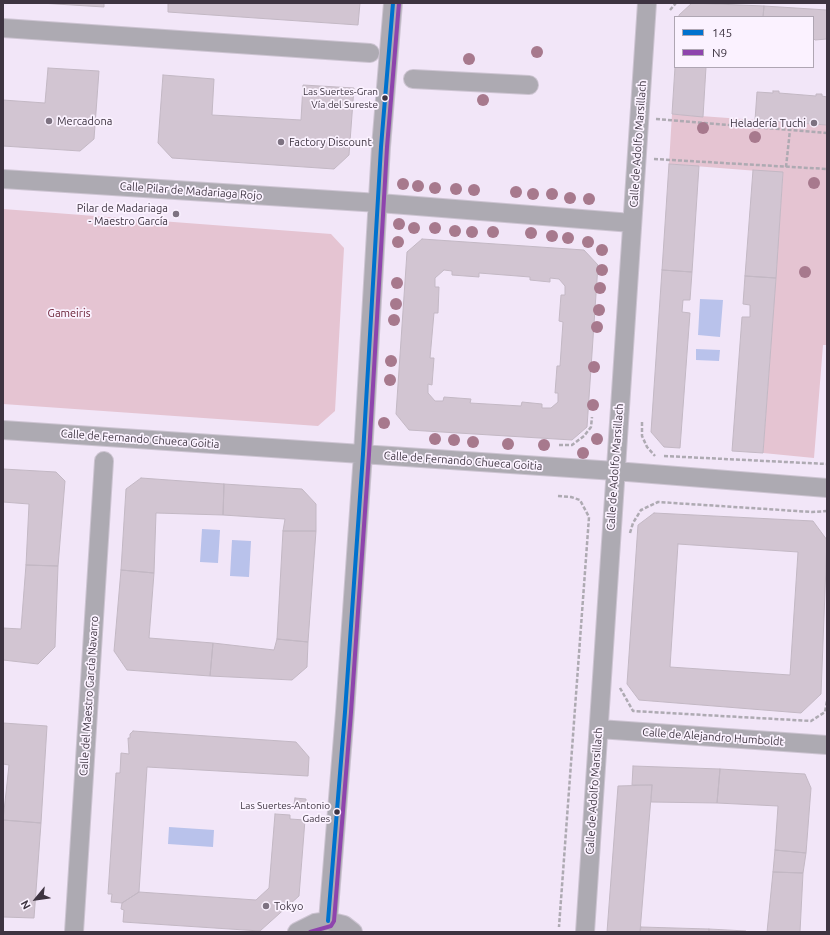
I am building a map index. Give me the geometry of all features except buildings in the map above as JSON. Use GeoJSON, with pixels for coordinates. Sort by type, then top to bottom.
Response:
{"type":"FeatureCollection","features":[{"type":"Feature","properties":{"kind":"street"},"geometry":{"type":"LineString","coordinates":[[328,921],[363,454],[379,203],[381,147],[393,3]]}},
{"type":"Feature","properties":{"kind":"street","name":"Calle de Adolfo Marsillach"},"geometry":{"type":"LineString","coordinates":[[585,932],[647,3]]}},
{"type":"Feature","properties":{"kind":"street"},"geometry":{"type":"LineString","coordinates":[[3,28],[370,53]]}},
{"type":"Feature","properties":{"kind":"street"},"geometry":{"type":"LineString","coordinates":[[413,79],[529,85]]}},
{"type":"Feature","properties":{"kind":"street","name":"Calle Pilar de Madariaga Rojo"},"geometry":{"type":"LineString","coordinates":[[3,179],[379,203],[632,223]]}},
{"type":"Feature","properties":{"kind":"street","name":"Calle de Fernando Chueca Goitia"},"geometry":{"type":"LineString","coordinates":[[3,430],[615,471],[827,488]]}},
{"type":"Feature","properties":{"kind":"street","name":"Calle del Maestro García Navarro"},"geometry":{"type":"LineString","coordinates":[[74,932],[104,461]]}},
{"type":"Feature","properties":{"kind":"street","name":"Calle de Alejandro Humboldt"},"geometry":{"type":"LineString","coordinates":[[599,729],[827,745]]}},
{"type":"Feature","properties":{"kind":"street"},"geometry":{"type":"LineString","coordinates":[[297,932],[315,923],[328,921],[344,925],[353,932]]}},
{"type":"Feature","properties":{"kind":"path"},"geometry":{"type":"LineString","coordinates":[[670,10],[676,3]]}},
{"type":"Feature","properties":{"kind":"path"},"geometry":{"type":"LineString","coordinates":[[664,119],[827,133]]}},
{"type":"Feature","properties":{"kind":"path"},"geometry":{"type":"LineString","coordinates":[[786,167],[790,130]]}},
{"type":"Feature","properties":{"kind":"path"},"geometry":{"type":"LineString","coordinates":[[660,159],[827,169]]}},
{"type":"Feature","properties":{"kind":"path"},"geometry":{"type":"LineString","coordinates":[[559,445],[572,445],[584,436],[591,427],[592,417]]}},
{"type":"Feature","properties":{"kind":"path"},"geometry":{"type":"LineString","coordinates":[[642,422],[642,436],[654,456],[674,455],[827,464]]}},
{"type":"Feature","properties":{"kind":"path"},"geometry":{"type":"LineString","coordinates":[[558,496],[571,496],[580,500],[589,517],[559,927]]}},
{"type":"Feature","properties":{"kind":"path"},"geometry":{"type":"LineString","coordinates":[[630,540],[633,523],[641,510],[658,502],[812,512],[827,511]]}},
{"type":"Feature","properties":{"kind":"path"},"geometry":{"type":"LineString","coordinates":[[620,682],[620,689],[633,711],[811,721],[825,712],[827,701]]}},
{"type":"Feature","properties":{"kind":"green space"},"geometry":{"type":"Polygon","coordinates":[[[672,114],[827,125],[827,345],[823,345],[814,458],[763,453],[783,173],[669,164],[672,114]]]}},
{"type":"Feature","properties":{"kind":"green space","name":"Gameiris"},"geometry":{"type":"Polygon","coordinates":[[[3,209],[331,234],[344,248],[335,411],[318,426],[3,404],[3,209]]]}},
{"type":"Feature","properties":{"kind":"water"},"geometry":{"type":"Polygon","coordinates":[[[700,299],[723,300],[720,337],[698,335],[700,299]]]}},
{"type":"Feature","properties":{"kind":"water"},"geometry":{"type":"Polygon","coordinates":[[[696,349],[720,350],[719,361],[696,360],[696,349]]]}},
{"type":"Feature","properties":{"kind":"water"},"geometry":{"type":"Polygon","coordinates":[[[202,529],[220,530],[218,563],[200,562],[202,529]]]}},
{"type":"Feature","properties":{"kind":"water"},"geometry":{"type":"Polygon","coordinates":[[[232,540],[251,541],[249,577],[230,576],[232,540]]]}},
{"type":"Feature","properties":{"kind":"water"},"geometry":{"type":"Polygon","coordinates":[[[169,827],[214,830],[213,847],[168,844],[169,827]]]}},
{"type":"Feature","properties":{"kind":"transit line","name":"145"},"geometry":{"type":"LineString","coordinates":[[328,921],[345,712],[363,454],[381,147],[393,3]]}},
{"type":"Feature","properties":{"kind":"transit line","name":"N9"},"geometry":{"type":"LineString","coordinates":[[310,932],[331,926],[334,921],[351,712],[369,454],[387,147],[399,3]]}},
{"type":"Feature","properties":{"kind":"place","name":"Las Suertes-Gran Vía del Sureste"},"geometry":{"type":"Point","coordinates":[385,98]}},
{"type":"Feature","properties":{"kind":"place","name":"Mercadona"},"geometry":{"type":"Point","coordinates":[49,121]}},
{"type":"Feature","properties":{"kind":"place","name":"Heladería Tuchi"},"geometry":{"type":"Point","coordinates":[814,123]}},
{"type":"Feature","properties":{"kind":"place","name":"Factory Discount"},"geometry":{"type":"Point","coordinates":[281,142]}},
{"type":"Feature","properties":{"kind":"place","name":"Pilar de Madariaga - Maestro García"},"geometry":{"type":"Point","coordinates":[176,214]}},
{"type":"Feature","properties":{"kind":"place","name":"Las Suertes-Antonio Gades"},"geometry":{"type":"Point","coordinates":[337,812]}},
{"type":"Feature","properties":{"kind":"place","name":"Tokyo"},"geometry":{"type":"Point","coordinates":[266,906]}}]}
